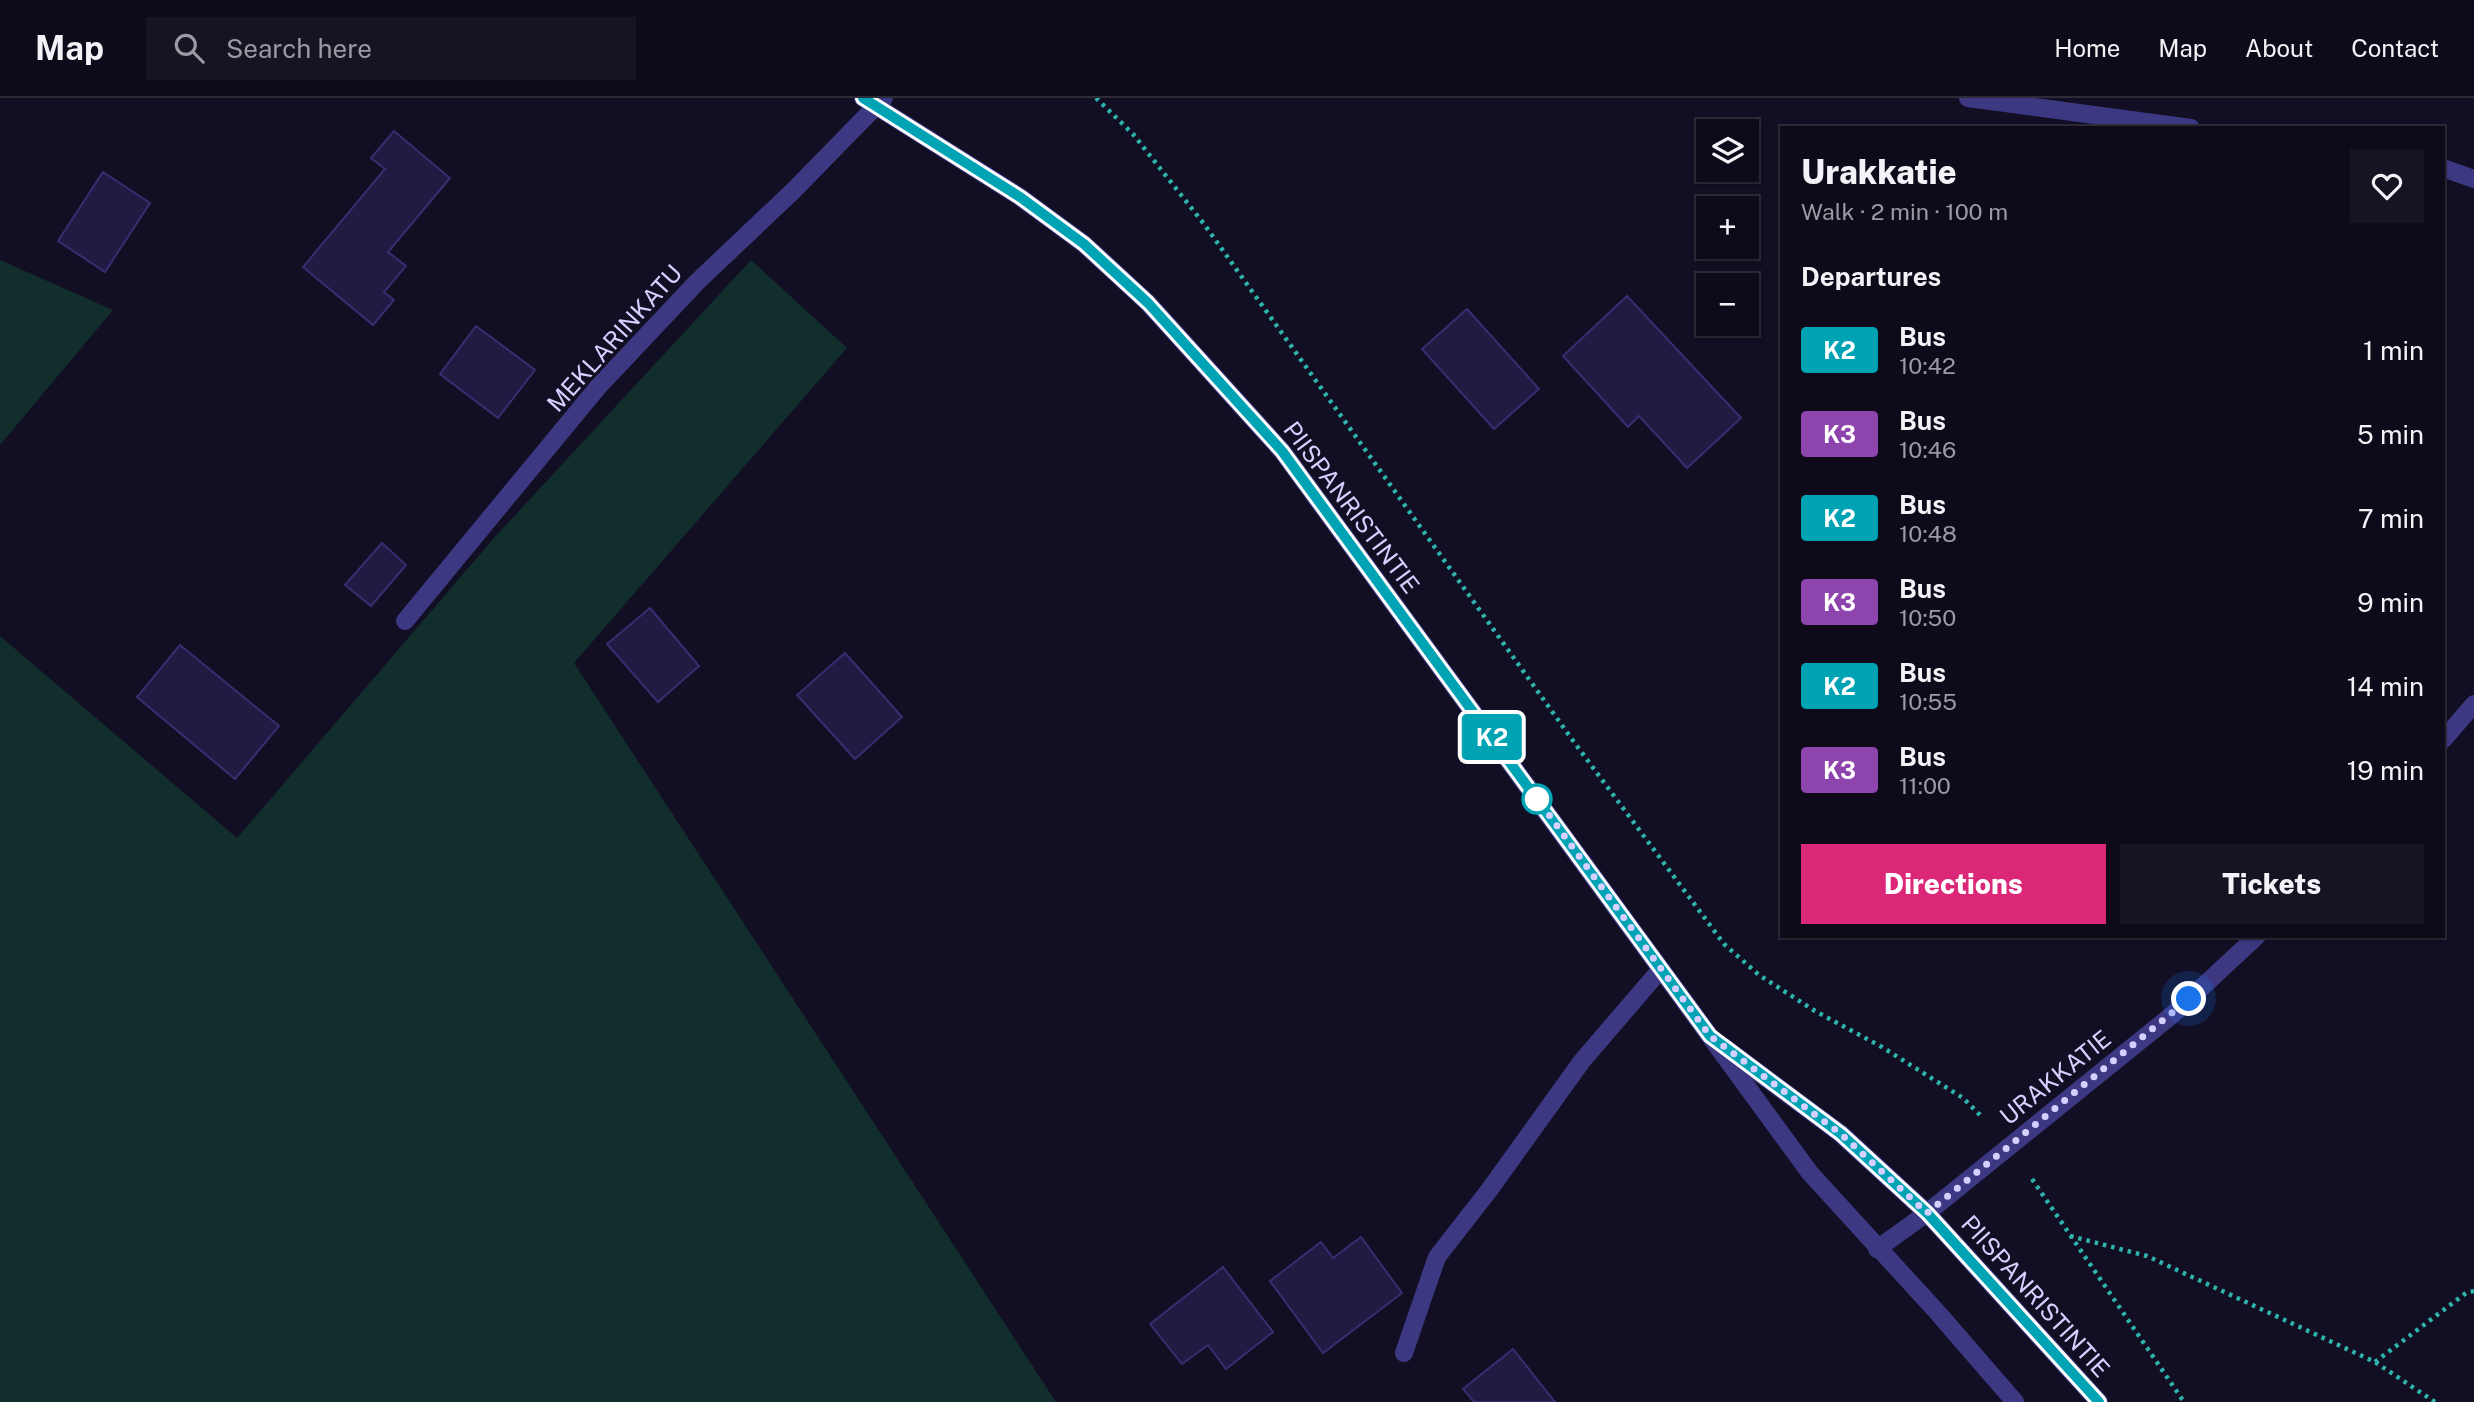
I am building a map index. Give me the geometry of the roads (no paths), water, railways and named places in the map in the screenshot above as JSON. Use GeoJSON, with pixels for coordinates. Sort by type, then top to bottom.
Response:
{"type":"FeatureCollection","features":[{"type":"Feature","properties":{"kind":"street"},"geometry":{"type":"LineString","coordinates":[[1968,98],[2176,126]]}},
{"type":"Feature","properties":{"kind":"street","name":"MEKLARINKATU"},"geometry":{"type":"LineString","coordinates":[[405,621],[598,387],[697,282],[793,191],[874,100]]}},
{"type":"Feature","properties":{"kind":"street","name":"PIISPANRISTINTIE"},"geometry":{"type":"LineString","coordinates":[[874,100],[1020,197],[1084,244],[1157,313],[1282,451],[1810,1172],[2015,1402]]}},
{"type":"Feature","properties":{"kind":"street"},"geometry":{"type":"LineString","coordinates":[[2445,169],[2474,180]]}},
{"type":"Feature","properties":{"kind":"street"},"geometry":{"type":"LineString","coordinates":[[2445,738],[2474,704]]}},
{"type":"Feature","properties":{"kind":"street","name":"URAKKATIE"},"geometry":{"type":"LineString","coordinates":[[1877,1249],[1927,1213],[2172,1014],[2255,938]]}},
{"type":"Feature","properties":{"kind":"street"},"geometry":{"type":"LineString","coordinates":[[1404,1353],[1437,1257],[1490,1189],[1582,1061],[1661,969]]}},
{"type":"Feature","properties":{"kind":"street","name":"PIISPANRISTINTIE"},"geometry":{"type":"LineString","coordinates":[[1710,1036],[1841,1134],[1927,1213],[2099,1402]]}}]}
